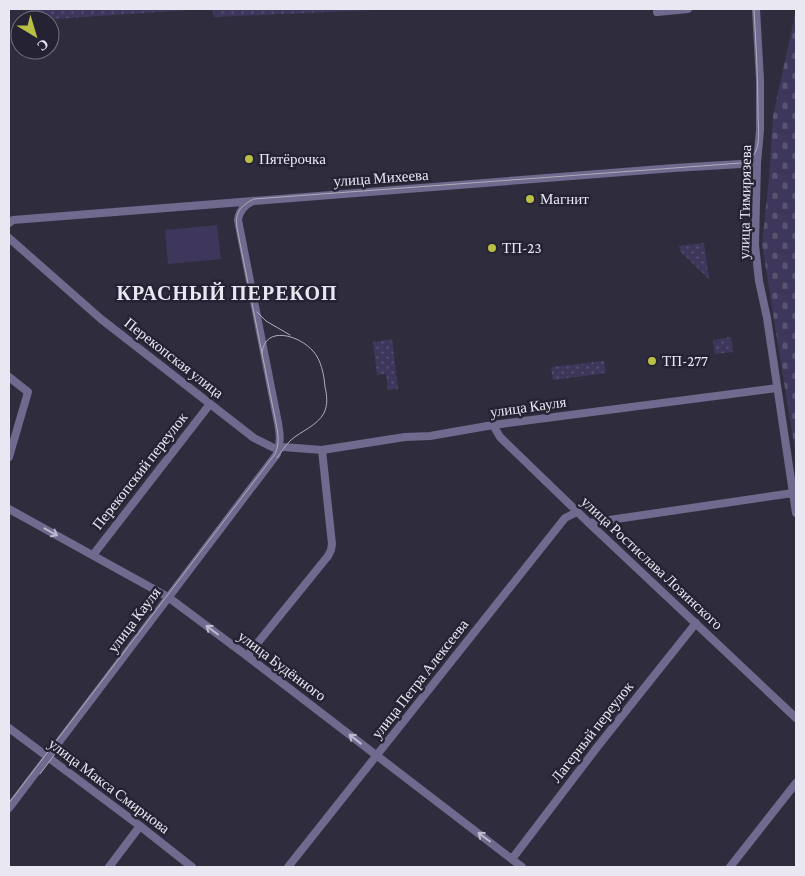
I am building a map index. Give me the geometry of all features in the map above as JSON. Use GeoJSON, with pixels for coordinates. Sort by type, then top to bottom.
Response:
{"type":"FeatureCollection","features":[{"type":"Feature","properties":{"kind":"street"},"geometry":{"type":"LineString","coordinates":[[657,12],[688,9]]}},
{"type":"Feature","properties":{"kind":"street","name":"улица Тимирязева"},"geometry":{"type":"LineString","coordinates":[[756,9],[760,80],[760,130],[757,164],[755,245],[796,513]]}},
{"type":"Feature","properties":{"kind":"street","name":"улица Михеева"},"geometry":{"type":"LineString","coordinates":[[9,223],[13,220],[253,201],[674,168],[757,164]]}},
{"type":"Feature","properties":{"kind":"street"},"geometry":{"type":"LineString","coordinates":[[253,201],[242,210],[238,220],[281,437],[281,447]]}},
{"type":"Feature","properties":{"kind":"street","name":"Перекопская улица"},"geometry":{"type":"LineString","coordinates":[[9,238],[101,319],[254,438],[274,448],[281,447]]}},
{"type":"Feature","properties":{"kind":"street"},"geometry":{"type":"LineString","coordinates":[[9,376],[28,392],[9,457]]}},
{"type":"Feature","properties":{"kind":"street","name":"улица Кауля"},"geometry":{"type":"LineString","coordinates":[[9,808],[281,447],[322,450],[430,436],[493,425],[777,388]]}},
{"type":"Feature","properties":{"kind":"street","name":"Перекопский переулок"},"geometry":{"type":"LineString","coordinates":[[93,555],[210,404]]}},
{"type":"Feature","properties":{"kind":"street","name":"улица Ростислава Лозинского"},"geometry":{"type":"LineString","coordinates":[[493,425],[500,437],[577,512],[796,718]]}},
{"type":"Feature","properties":{"kind":"street"},"geometry":{"type":"LineString","coordinates":[[247,656],[331,550],[332,544],[322,450]]}},
{"type":"Feature","properties":{"kind":"street"},"geometry":{"type":"LineString","coordinates":[[589,523],[793,493]]}},
{"type":"Feature","properties":{"kind":"street","name":"улица Будённого"},"geometry":{"type":"LineString","coordinates":[[9,509],[168,597],[522,867]]}},
{"type":"Feature","properties":{"kind":"street","name":"улица Петра Алексеева"},"geometry":{"type":"LineString","coordinates":[[288,867],[565,518],[577,512]]}},
{"type":"Feature","properties":{"kind":"street","name":"Лагерный переулок"},"geometry":{"type":"LineString","coordinates":[[512,859],[598,746],[696,623]]}},
{"type":"Feature","properties":{"kind":"street","name":"улица Макса Смирнова"},"geometry":{"type":"LineString","coordinates":[[9,728],[192,867]]}},
{"type":"Feature","properties":{"kind":"street"},"geometry":{"type":"LineString","coordinates":[[730,867],[796,783]]}},
{"type":"Feature","properties":{"kind":"street"},"geometry":{"type":"LineString","coordinates":[[109,867],[140,826]]}},
{"type":"Feature","properties":{"kind":"green space"},"geometry":{"type":"Polygon","coordinates":[[[204,9],[60,19],[60,10],[31,10],[204,9]]]}},
{"type":"Feature","properties":{"kind":"green space"},"geometry":{"type":"Polygon","coordinates":[[[212,9],[398,9],[214,17],[212,9]]]}},
{"type":"Feature","properties":{"kind":"green space"},"geometry":{"type":"Polygon","coordinates":[[[795,15],[796,457],[762,244],[773,116],[795,15]]]}},
{"type":"Feature","properties":{"kind":"green space"},"geometry":{"type":"Polygon","coordinates":[[[217,225],[221,259],[168,264],[165,230],[217,225]]]}},
{"type":"Feature","properties":{"kind":"green space"},"geometry":{"type":"Polygon","coordinates":[[[704,243],[709,279],[680,251],[679,246],[704,243]]]}},
{"type":"Feature","properties":{"kind":"green space"},"geometry":{"type":"Polygon","coordinates":[[[731,337],[733,352],[715,354],[713,340],[731,337]]]}},
{"type":"Feature","properties":{"kind":"green space"},"geometry":{"type":"Polygon","coordinates":[[[392,339],[398,389],[388,390],[386,374],[377,375],[373,342],[392,339]]]}},
{"type":"Feature","properties":{"kind":"green space"},"geometry":{"type":"Polygon","coordinates":[[[604,361],[606,373],[553,380],[551,367],[604,361]]]}},
{"type":"Feature","properties":{"kind":"tram line"},"geometry":{"type":"LineString","coordinates":[[9,803],[277,450],[277,427],[237,228],[237,218],[242,207],[254,199],[741,163],[755,153],[758,139],[754,9]]}},
{"type":"Feature","properties":{"kind":"tram line"},"geometry":{"type":"LineString","coordinates":[[257,312],[266,321],[290,335]]}},
{"type":"Feature","properties":{"kind":"tram line"},"geometry":{"type":"LineString","coordinates":[[262,353],[269,338],[276,336],[292,337],[313,351],[323,372],[327,400],[324,413],[313,425],[291,440],[277,458]]}},
{"type":"Feature","properties":{"kind":"tram line"},"geometry":{"type":"LineString","coordinates":[[40,774],[61,746]]}},
{"type":"Feature","properties":{"kind":"place","name":"Пятёрочка"},"geometry":{"type":"Point","coordinates":[249,159]}},
{"type":"Feature","properties":{"kind":"place","name":"Магнит"},"geometry":{"type":"Point","coordinates":[530,199]}},
{"type":"Feature","properties":{"kind":"place","name":"ТП-23"},"geometry":{"type":"Point","coordinates":[492,248]}},
{"type":"Feature","properties":{"kind":"place","name":"ТП-277"},"geometry":{"type":"Point","coordinates":[652,361]}},
{"type":"Feature","properties":{"kind":"district","name":"КРАСНЫЙ ПЕРЕКОП"},"geometry":{"type":"Point","coordinates":[227,293]}}]}
